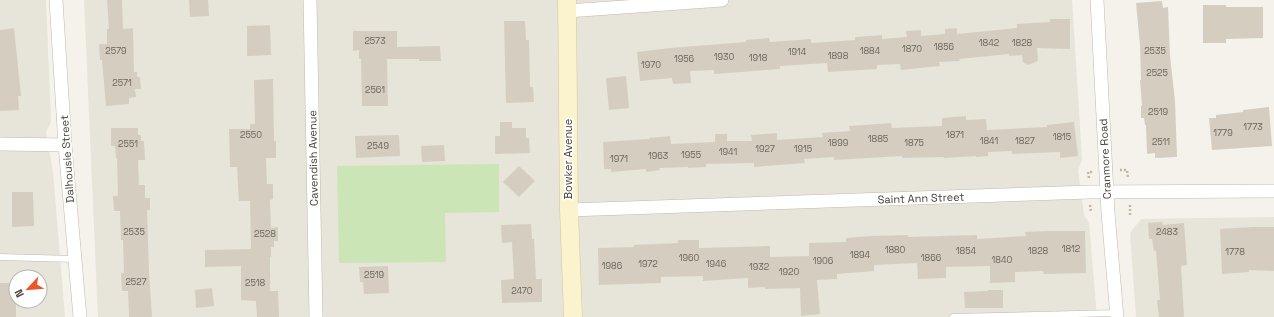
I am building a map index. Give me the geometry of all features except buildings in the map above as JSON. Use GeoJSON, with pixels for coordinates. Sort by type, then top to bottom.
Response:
{"type":"FeatureCollection","features":[{"type":"Feature","properties":{"kind":"street","name":"Dalhousie Street"},"geometry":{"type":"LineString","coordinates":[[56,0],[65,145],[80,317]]}},
{"type":"Feature","properties":{"kind":"street","name":"Cavendish Avenue"},"geometry":{"type":"LineString","coordinates":[[310,0],[316,317]]}},
{"type":"Feature","properties":{"kind":"street"},"geometry":{"type":"LineString","coordinates":[[567,6],[722,0]]}},
{"type":"Feature","properties":{"kind":"street","name":"Cranmore Road"},"geometry":{"type":"LineString","coordinates":[[1097,0],[1107,192],[1117,315]]}},
{"type":"Feature","properties":{"kind":"street","name":"Bowker Avenue"},"geometry":{"type":"LineString","coordinates":[[567,6],[569,210],[573,317]]}},
{"type":"Feature","properties":{"kind":"street"},"geometry":{"type":"LineString","coordinates":[[0,144],[65,145]]}},
{"type":"Feature","properties":{"kind":"street","name":"Saint Ann Street"},"geometry":{"type":"LineString","coordinates":[[569,210],[1107,192],[1274,191]]}},
{"type":"Feature","properties":{"kind":"lane"},"geometry":{"type":"LineString","coordinates":[[0,257],[74,258]]}},
{"type":"Feature","properties":{"kind":"lane"},"geometry":{"type":"LineString","coordinates":[[953,317],[1117,315]]}},
{"type":"Feature","properties":{"kind":"shaded area"},"geometry":{"type":"Polygon","coordinates":[[[0,0],[46,0],[51,122],[46,132],[53,172],[65,317],[0,317],[0,0]]]}},
{"type":"Feature","properties":{"kind":"shaded area"},"geometry":{"type":"Polygon","coordinates":[[[84,0],[1072,0],[1082,160],[1078,170],[1084,215],[1089,223],[1097,317],[98,317],[84,0]]]}},
{"type":"Feature","properties":{"kind":"shaded area"},"geometry":{"type":"Polygon","coordinates":[[[1274,217],[1274,317],[1136,317],[1130,233],[1141,219],[1274,217]]]}},
{"type":"Feature","properties":{"kind":"green space"},"geometry":{"type":"Polygon","coordinates":[[[499,164],[499,212],[445,213],[446,262],[339,263],[337,166],[499,164]]]}}]}
